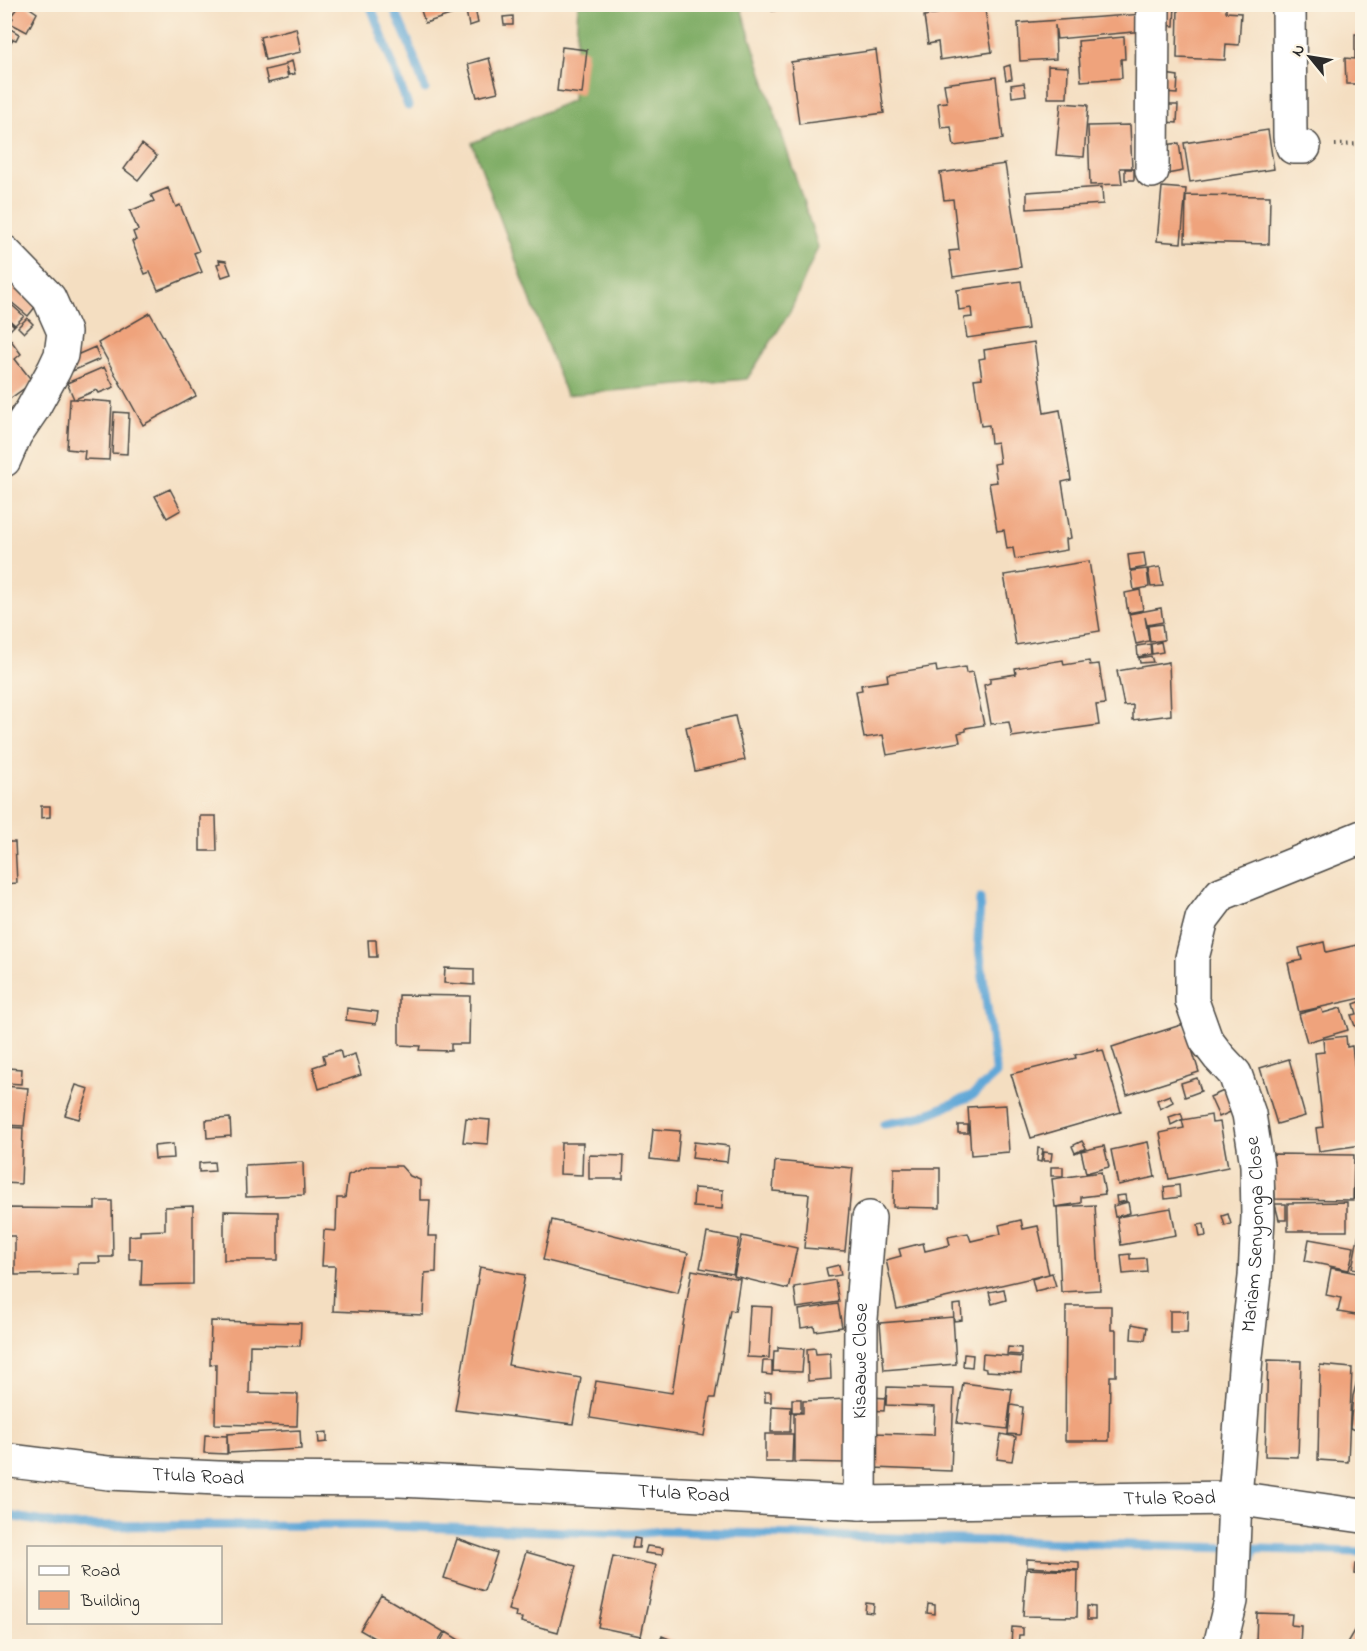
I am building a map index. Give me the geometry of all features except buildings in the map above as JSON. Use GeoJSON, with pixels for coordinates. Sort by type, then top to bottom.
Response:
{"type":"FeatureCollection","features":[{"type":"Feature","properties":{"kind":"street"},"geometry":{"type":"LineString","coordinates":[[1152,171],[1153,4]]}},
{"type":"Feature","properties":{"kind":"street"},"geometry":{"type":"LineString","coordinates":[[1289,4],[1290,136],[1293,147],[1304,147]]}},
{"type":"Feature","properties":{"kind":"street"},"geometry":{"type":"LineString","coordinates":[[4,460],[15,435],[54,370],[61,355],[64,332],[49,298],[6,256]]}},
{"type":"Feature","properties":{"kind":"street","name":"Mariam Senyonga Close"},"geometry":{"type":"LineString","coordinates":[[1220,1647],[1231,1601],[1235,1498],[1255,1277],[1258,1218],[1257,1165],[1249,1114],[1235,1074],[1206,1040],[1192,1001],[1192,958],[1202,919],[1221,894],[1362,837]]}},
{"type":"Feature","properties":{"kind":"street","name":"Kisaawe Close"},"geometry":{"type":"LineString","coordinates":[[860,1503],[861,1319],[869,1218]]}},
{"type":"Feature","properties":{"kind":"street","name":"Ttula Road"},"geometry":{"type":"LineString","coordinates":[[4,1460],[109,1473],[240,1479],[400,1480],[860,1503],[1235,1498],[1362,1516]]}},
{"type":"Feature","properties":{"kind":"green space"},"geometry":{"type":"Polygon","coordinates":[[[578,5],[740,5],[818,247],[790,312],[747,379],[566,395],[472,143],[573,100],[578,5]]]}},
{"type":"Feature","properties":{"kind":"waterway"},"geometry":{"type":"LineString","coordinates":[[370,4],[408,106]]}},
{"type":"Feature","properties":{"kind":"waterway"},"geometry":{"type":"LineString","coordinates":[[392,4],[425,89]]}},
{"type":"Feature","properties":{"kind":"waterway"},"geometry":{"type":"LineString","coordinates":[[884,1124],[916,1119],[973,1095],[996,1074],[978,940],[980,899]]}},
{"type":"Feature","properties":{"kind":"waterway"},"geometry":{"type":"LineString","coordinates":[[4,1515],[67,1526],[359,1525],[633,1534],[662,1531],[1362,1552]]}},
{"type":"Feature","properties":{"kind":"waterway"},"geometry":{"type":"LineString","coordinates":[[1246,1581],[1254,1548]]}}]}
